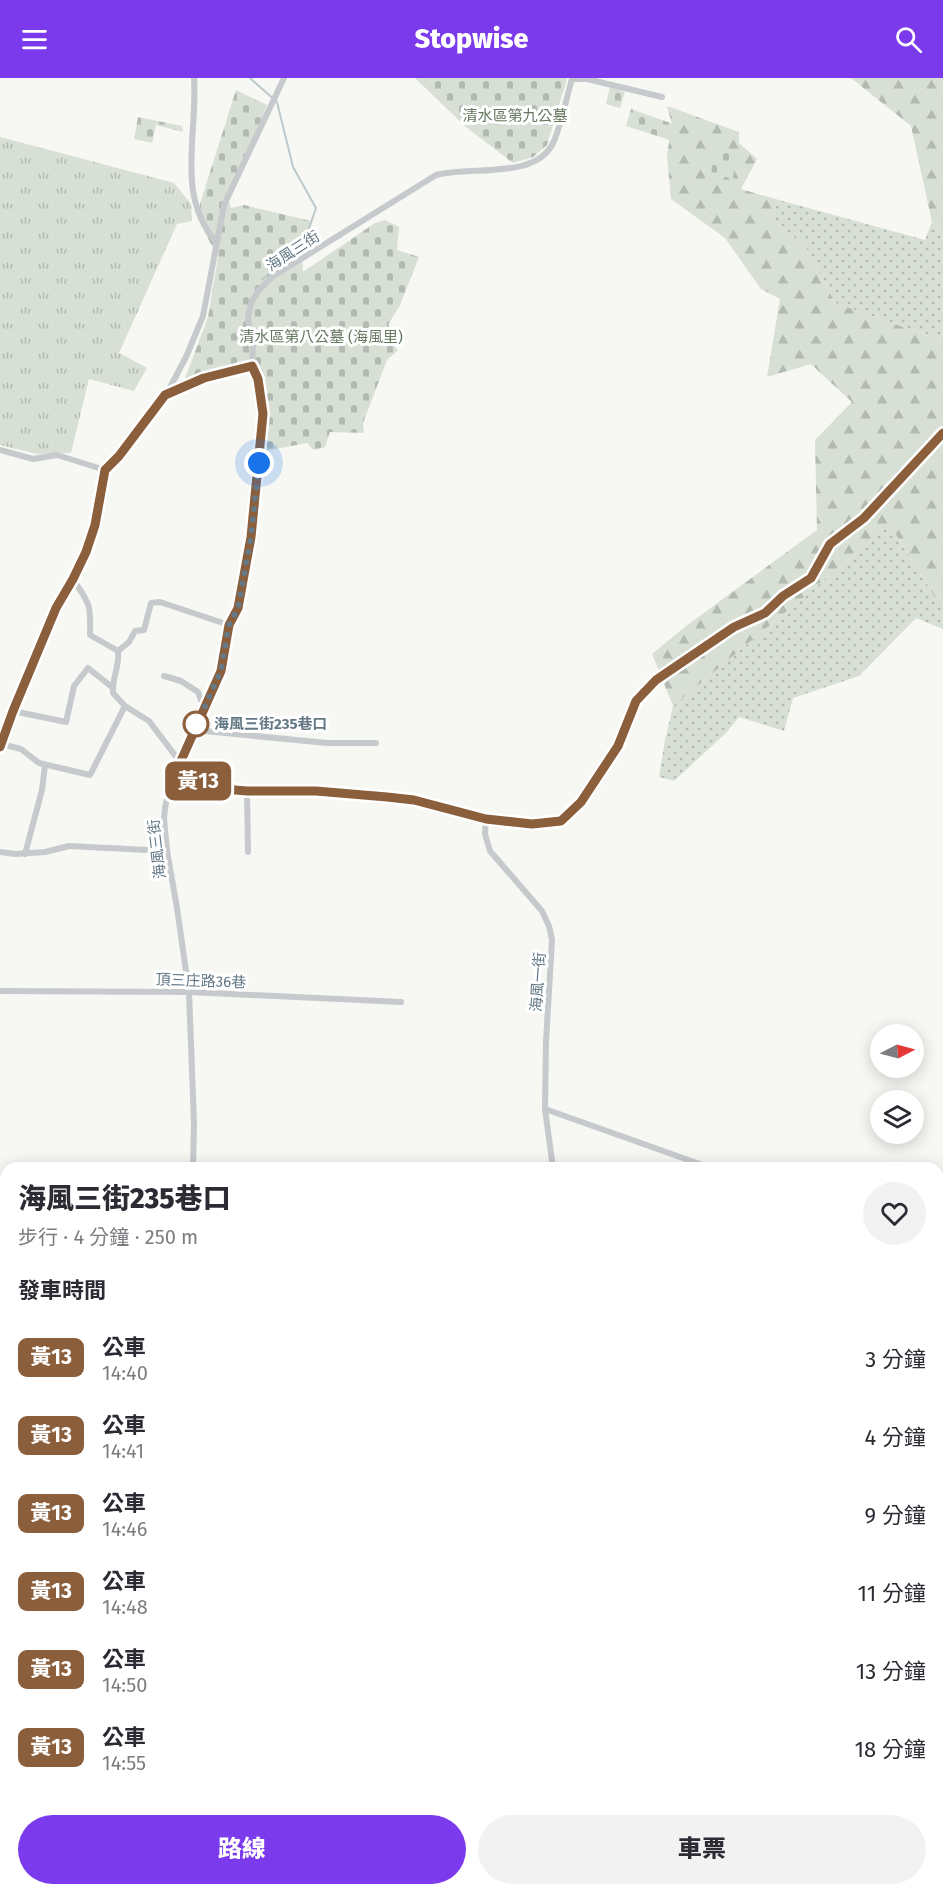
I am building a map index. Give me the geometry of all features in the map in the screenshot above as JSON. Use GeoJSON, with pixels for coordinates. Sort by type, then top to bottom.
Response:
{"type":"FeatureCollection","features":[{"type":"Feature","properties":{"kind":"street"},"geometry":{"type":"LineString","coordinates":[[194,78],[191,186],[199,218],[216,243]]}},
{"type":"Feature","properties":{"kind":"street"},"geometry":{"type":"LineString","coordinates":[[125,706],[90,776],[39,764],[21,749],[1,746],[13,711],[56,608],[86,552],[95,525],[105,470],[119,456],[165,395],[186,357],[203,316],[224,205],[285,78]]}},
{"type":"Feature","properties":{"kind":"street","name":"海風三街"},"geometry":{"type":"LineString","coordinates":[[193,1162],[194,1123],[189,992],[167,851],[165,808],[173,771],[180,763],[221,671],[229,625],[238,608],[251,537],[263,414],[258,379],[252,366],[253,344],[248,315],[252,301],[272,277],[436,175],[448,171],[512,168],[530,165],[543,158],[554,141],[572,79],[587,79],[663,97]]}},
{"type":"Feature","properties":{"kind":"street"},"geometry":{"type":"LineString","coordinates":[[165,395],[204,378],[252,366]]}},
{"type":"Feature","properties":{"kind":"street"},"geometry":{"type":"LineString","coordinates":[[118,651],[119,660],[112,687],[113,693],[125,706],[148,722],[193,778],[211,788],[247,791],[316,791],[405,799],[486,819],[532,824],[561,821],[581,802],[618,746],[636,701],[656,680],[734,627],[765,613],[783,596],[811,578],[830,544],[864,518],[943,433]]}},
{"type":"Feature","properties":{"kind":"street"},"geometry":{"type":"LineString","coordinates":[[0,450],[33,459],[57,455],[105,470]]}},
{"type":"Feature","properties":{"kind":"street"},"geometry":{"type":"LineString","coordinates":[[73,579],[91,610],[90,635],[118,651]]}},
{"type":"Feature","properties":{"kind":"street"},"geometry":{"type":"LineString","coordinates":[[118,651],[129,642],[135,631],[144,630],[151,603],[160,602],[229,625]]}},
{"type":"Feature","properties":{"kind":"street"},"geometry":{"type":"LineString","coordinates":[[13,711],[66,722],[74,686],[88,668],[112,687]]}},
{"type":"Feature","properties":{"kind":"street"},"geometry":{"type":"LineString","coordinates":[[164,676],[182,681],[198,692],[204,708]]}},
{"type":"Feature","properties":{"kind":"street"},"geometry":{"type":"LineString","coordinates":[[194,730],[327,743],[376,743]]}},
{"type":"Feature","properties":{"kind":"street"},"geometry":{"type":"LineString","coordinates":[[25,854],[42,790],[45,765]]}},
{"type":"Feature","properties":{"kind":"street"},"geometry":{"type":"LineString","coordinates":[[247,791],[248,852]]}},
{"type":"Feature","properties":{"kind":"street","name":"海風一街"},"geometry":{"type":"LineString","coordinates":[[486,819],[485,834],[490,851],[542,911],[552,940],[545,1109],[552,1162]]}},
{"type":"Feature","properties":{"kind":"street"},"geometry":{"type":"LineString","coordinates":[[0,852],[25,854],[69,846],[167,851]]}},
{"type":"Feature","properties":{"kind":"street","name":"頂三庄路36巷"},"geometry":{"type":"LineString","coordinates":[[0,991],[189,992],[401,1002]]}},
{"type":"Feature","properties":{"kind":"street"},"geometry":{"type":"LineString","coordinates":[[545,1109],[694,1162]]}},
{"type":"Feature","properties":{"kind":"green space","name":"清水區第九公墓"},"geometry":{"type":"Polygon","coordinates":[[[415,78],[567,79],[547,145],[533,157],[513,163],[466,127],[415,78]]]}},
{"type":"Feature","properties":{"kind":"green space"},"geometry":{"type":"Polygon","coordinates":[[[851,78],[943,78],[943,229],[932,222],[911,126],[851,78]]]}},
{"type":"Feature","properties":{"kind":"green space"},"geometry":{"type":"Polygon","coordinates":[[[610,87],[625,92],[620,108],[606,104],[610,87]]]}},
{"type":"Feature","properties":{"kind":"green space","name":"清水區第八公墓 (海風里)"},"geometry":{"type":"Polygon","coordinates":[[[236,90],[267,105],[254,138],[227,193],[231,208],[244,205],[311,221],[302,255],[303,272],[375,223],[385,220],[399,227],[397,250],[419,257],[400,305],[389,323],[388,339],[398,350],[387,360],[363,423],[364,433],[330,432],[325,447],[314,450],[307,443],[265,451],[266,421],[260,368],[248,369],[180,392],[208,317],[218,257],[204,231],[199,207],[236,90]]]}},
{"type":"Feature","properties":{"kind":"green space"},"geometry":{"type":"Polygon","coordinates":[[[667,106],[739,132],[739,143],[757,159],[741,189],[779,200],[770,219],[805,245],[835,303],[943,341],[943,601],[935,597],[890,525],[673,706],[652,654],[686,626],[817,530],[815,440],[852,402],[811,364],[767,377],[780,299],[761,289],[725,238],[671,199],[667,155],[672,124],[667,106]]]}},
{"type":"Feature","properties":{"kind":"green space"},"geometry":{"type":"Polygon","coordinates":[[[631,109],[673,124],[670,140],[626,126],[631,109]]]}},
{"type":"Feature","properties":{"kind":"green space"},"geometry":{"type":"Polygon","coordinates":[[[138,117],[182,126],[183,132],[156,125],[152,143],[134,139],[138,117]]]}},
{"type":"Feature","properties":{"kind":"green space"},"geometry":{"type":"Polygon","coordinates":[[[0,137],[174,183],[191,204],[192,221],[177,224],[119,353],[147,368],[134,391],[89,379],[71,453],[37,454],[0,445],[0,137]]]}},
{"type":"Feature","properties":{"kind":"green space"},"geometry":{"type":"Polygon","coordinates":[[[724,147],[735,156],[733,180],[711,179],[713,153],[724,147]]]}},
{"type":"Feature","properties":{"kind":"green space"},"geometry":{"type":"Polygon","coordinates":[[[779,200],[925,240],[932,222],[943,229],[943,341],[835,303],[805,245],[770,219],[779,200]]]}},
{"type":"Feature","properties":{"kind":"green space"},"geometry":{"type":"Polygon","coordinates":[[[890,525],[935,597],[943,601],[943,629],[916,618],[859,676],[793,698],[784,731],[739,717],[727,732],[674,781],[659,777],[673,706],[890,525]]]}},
{"type":"Feature","properties":{"kind":"waterway"},"geometry":{"type":"LineString","coordinates":[[250,78],[277,102],[293,167],[316,208],[301,252],[262,279]]}},
{"type":"Feature","properties":{"kind":"bus line","name":"黃13"},"geometry":{"type":"LineString","coordinates":[[0,747],[56,608],[86,552],[95,525],[105,470],[119,456],[165,395],[204,378],[252,366],[258,379],[263,414],[262,439],[251,537],[238,608],[229,625],[221,671],[180,763],[193,778],[211,788],[247,791],[316,791],[414,800],[486,819],[532,824],[561,821],[581,802],[618,746],[636,701],[656,680],[734,627],[765,613],[783,596],[811,578],[830,544],[864,518],[943,433]]}},
{"type":"Feature","properties":{"kind":"place","name":"海風三街235巷口"},"geometry":{"type":"Point","coordinates":[196,724]}},
{"type":"Feature","properties":{"kind":"route"},"geometry":{"type":"LineString","coordinates":[[196,724],[194,730],[221,671],[229,625],[238,608],[251,537],[259,463]]}}]}
